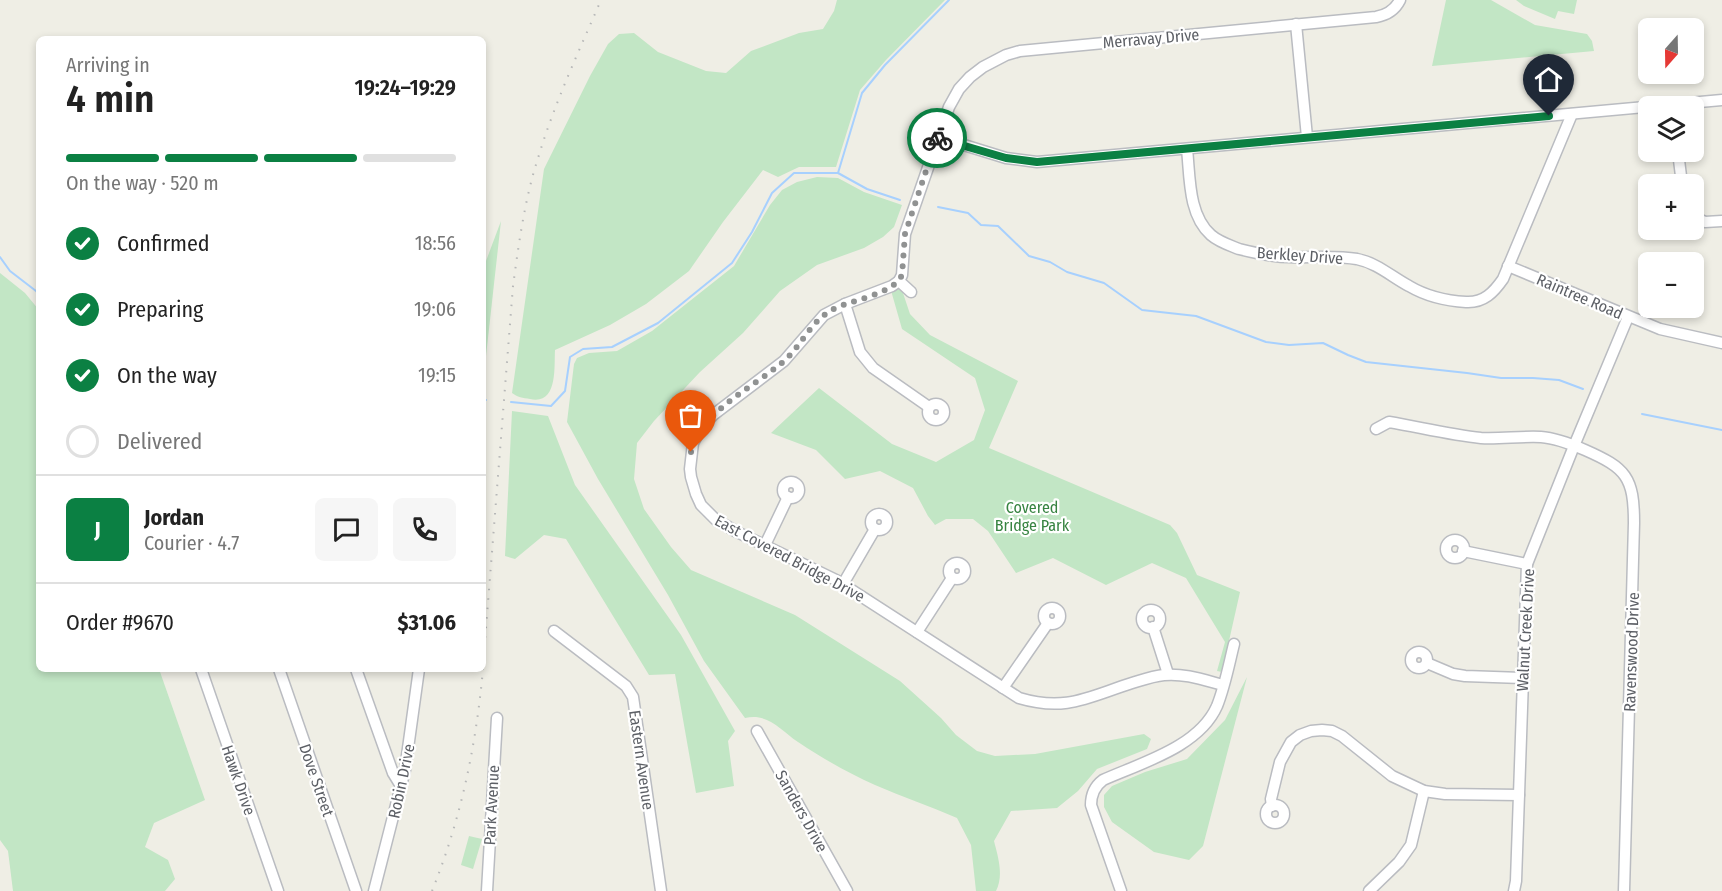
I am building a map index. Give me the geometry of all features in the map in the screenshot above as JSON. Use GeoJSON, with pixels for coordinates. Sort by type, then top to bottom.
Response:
{"type":"FeatureCollection","features":[{"type":"Feature","properties":{"kind":"street","name":"Merravay Drive"},"geometry":{"type":"LineString","coordinates":[[938,137],[945,116],[959,89],[983,66],[1006,55],[1062,46],[1384,16],[1392,11],[1400,0]]}},
{"type":"Feature","properties":{"kind":"street"},"geometry":{"type":"LineString","coordinates":[[1296,24],[1307,137]]}},
{"type":"Feature","properties":{"kind":"street"},"geometry":{"type":"LineString","coordinates":[[1704,101],[1722,99]]}},
{"type":"Feature","properties":{"kind":"street"},"geometry":{"type":"LineString","coordinates":[[911,292],[899,281],[902,275],[905,234],[938,137],[1006,158],[1037,162],[1638,108]]}},
{"type":"Feature","properties":{"kind":"street","name":"Berkley Drive"},"geometry":{"type":"LineString","coordinates":[[1187,149],[1195,211],[1207,231],[1220,242],[1253,253],[1286,258],[1338,256],[1362,260],[1419,291],[1466,302],[1480,300],[1492,293],[1503,279],[1572,114]]}},
{"type":"Feature","properties":{"kind":"street"},"geometry":{"type":"LineString","coordinates":[[1704,222],[1722,221]]}},
{"type":"Feature","properties":{"kind":"street","name":"Raintree Road"},"geometry":{"type":"LineString","coordinates":[[1508,266],[1628,317],[1670,332],[1722,343]]}},
{"type":"Feature","properties":{"kind":"street","name":"East Covered Bridge Drive"},"geometry":{"type":"LineString","coordinates":[[899,281],[884,290],[845,304],[825,315],[784,361],[713,415],[702,427],[693,443],[690,469],[701,506],[716,520],[843,584],[1019,698],[1054,705],[1071,703],[1149,678],[1168,675],[1194,677],[1223,685]]}},
{"type":"Feature","properties":{"kind":"street"},"geometry":{"type":"LineString","coordinates":[[845,304],[860,352],[865,360],[929,407]]}},
{"type":"Feature","properties":{"kind":"street","name":"Walnut Creek Drive"},"geometry":{"type":"LineString","coordinates":[[1514,891],[1527,564],[1628,317]]}},
{"type":"Feature","properties":{"kind":"street","name":"Ravenswood Drive"},"geometry":{"type":"LineString","coordinates":[[1376,429],[1389,422],[1479,438],[1544,437],[1608,460],[1622,471],[1630,486],[1634,502],[1624,891]]}},
{"type":"Feature","properties":{"kind":"street"},"geometry":{"type":"LineString","coordinates":[[765,545],[788,497]]}},
{"type":"Feature","properties":{"kind":"street"},"geometry":{"type":"LineString","coordinates":[[843,584],[875,529]]}},
{"type":"Feature","properties":{"kind":"street"},"geometry":{"type":"LineString","coordinates":[[1463,551],[1527,564]]}},
{"type":"Feature","properties":{"kind":"street"},"geometry":{"type":"LineString","coordinates":[[916,632],[952,578]]}},
{"type":"Feature","properties":{"kind":"street"},"geometry":{"type":"LineString","coordinates":[[1003,688],[1048,623]]}},
{"type":"Feature","properties":{"kind":"street"},"geometry":{"type":"LineString","coordinates":[[1153,627],[1168,675]]}},
{"type":"Feature","properties":{"kind":"street","name":"Eastern Avenue"},"geometry":{"type":"LineString","coordinates":[[554,631],[626,686],[633,697],[661,891]]}},
{"type":"Feature","properties":{"kind":"street"},"geometry":{"type":"LineString","coordinates":[[1120,891],[1091,805],[1093,791],[1103,780],[1181,745],[1207,723],[1223,685],[1234,644]]}},
{"type":"Feature","properties":{"kind":"street"},"geometry":{"type":"LineString","coordinates":[[1427,663],[1453,674],[1465,676],[1522,678]]}},
{"type":"Feature","properties":{"kind":"street","name":"Hawk Drive"},"geometry":{"type":"LineString","coordinates":[[202,672],[278,891]]}},
{"type":"Feature","properties":{"kind":"street","name":"Dove Street"},"geometry":{"type":"LineString","coordinates":[[280,672],[356,891]]}},
{"type":"Feature","properties":{"kind":"street"},"geometry":{"type":"LineString","coordinates":[[357,672],[393,773],[401,786]]}},
{"type":"Feature","properties":{"kind":"street","name":"Robin Drive"},"geometry":{"type":"LineString","coordinates":[[374,891],[401,786],[419,672]]}},
{"type":"Feature","properties":{"kind":"street","name":"Park Avenue"},"geometry":{"type":"LineString","coordinates":[[487,891],[497,718]]}},
{"type":"Feature","properties":{"kind":"street"},"geometry":{"type":"LineString","coordinates":[[1272,806],[1271,799],[1284,752],[1300,735],[1322,730],[1332,731],[1342,736],[1392,776],[1424,792],[1519,795]]}},
{"type":"Feature","properties":{"kind":"street","name":"Sanders Drive"},"geometry":{"type":"LineString","coordinates":[[757,731],[847,891]]}},
{"type":"Feature","properties":{"kind":"street"},"geometry":{"type":"LineString","coordinates":[[1369,891],[1399,862],[1411,845],[1424,792]]}},
{"type":"Feature","properties":{"kind":"green space"},"geometry":{"type":"Polygon","coordinates":[[[837,0],[945,0],[860,90],[836,167],[799,167],[778,177],[763,170],[689,271],[646,304],[610,325],[555,350],[553,384],[546,396],[530,399],[512,393],[544,169],[608,44],[619,34],[634,33],[658,52],[706,71],[726,73],[751,51],[799,33],[823,29],[834,11],[837,0]]]}},
{"type":"Feature","properties":{"kind":"green space"},"geometry":{"type":"Polygon","coordinates":[[[1446,0],[1491,0],[1535,25],[1587,34],[1592,41],[1594,51],[1432,66],[1446,0]]]}},
{"type":"Feature","properties":{"kind":"green space"},"geometry":{"type":"Polygon","coordinates":[[[1516,0],[1577,0],[1574,14],[1558,11],[1555,19],[1524,6],[1516,0]]]}},
{"type":"Feature","properties":{"kind":"green space"},"geometry":{"type":"Polygon","coordinates":[[[817,177],[838,178],[864,192],[902,205],[894,227],[883,237],[864,248],[817,265],[780,291],[743,333],[700,372],[654,421],[637,443],[634,479],[644,509],[671,547],[691,570],[795,615],[900,681],[941,718],[956,735],[977,751],[995,756],[1035,754],[1144,734],[1151,739],[1147,749],[1097,769],[1078,791],[1057,808],[1011,811],[994,841],[1000,872],[996,891],[976,891],[971,845],[957,818],[885,789],[835,765],[768,720],[745,718],[704,661],[567,422],[574,364],[577,358],[589,353],[617,351],[652,331],[734,266],[770,205],[782,190],[797,182],[817,177]]]}},
{"type":"Feature","properties":{"kind":"green space"},"geometry":{"type":"Polygon","coordinates":[[[501,221],[486,356],[486,261],[501,221]]]}},
{"type":"Feature","properties":{"kind":"green space"},"geometry":{"type":"Polygon","coordinates":[[[0,273],[25,293],[36,306],[36,672],[160,672],[205,800],[154,823],[145,847],[168,860],[175,879],[165,891],[13,891],[8,851],[0,840],[0,273]]]}},
{"type":"Feature","properties":{"kind":"green space","name":"Covered Bridge Park"},"geometry":{"type":"Polygon","coordinates":[[[899,281],[910,314],[930,335],[1018,381],[989,448],[1170,525],[1177,533],[1197,575],[1240,592],[1222,672],[1217,671],[1225,642],[1186,578],[1152,563],[1106,585],[1053,558],[1016,573],[988,531],[973,519],[946,519],[935,525],[913,488],[880,471],[845,479],[816,450],[771,433],[819,388],[892,444],[936,462],[974,440],[985,410],[975,378],[902,329],[890,287],[899,281]]]}},
{"type":"Feature","properties":{"kind":"green space"},"geometry":{"type":"Polygon","coordinates":[[[512,411],[548,416],[575,485],[681,635],[735,731],[728,741],[734,786],[696,793],[675,674],[649,675],[566,539],[544,535],[515,559],[505,556],[512,411]]]}},
{"type":"Feature","properties":{"kind":"green space"},"geometry":{"type":"Polygon","coordinates":[[[1247,677],[1203,846],[1189,860],[1154,852],[1112,822],[1104,807],[1104,795],[1112,786],[1145,772],[1187,759],[1225,720],[1247,677]]]}},
{"type":"Feature","properties":{"kind":"green space"},"geometry":{"type":"Polygon","coordinates":[[[469,836],[482,839],[473,869],[461,865],[469,836]]]}},
{"type":"Feature","properties":{"kind":"waterway"},"geometry":{"type":"LineString","coordinates":[[511,402],[551,406],[565,391],[570,357],[583,349],[612,347],[658,323],[732,263],[752,232],[772,193],[794,173],[838,173],[862,93],[885,65],[949,0]]}},
{"type":"Feature","properties":{"kind":"waterway"},"geometry":{"type":"LineString","coordinates":[[838,173],[867,189],[900,200]]}},
{"type":"Feature","properties":{"kind":"waterway"},"geometry":{"type":"LineString","coordinates":[[938,207],[968,213],[981,225],[998,226],[1029,256],[1050,262],[1067,272],[1104,283],[1142,310],[1196,316],[1266,342],[1289,345],[1323,343],[1366,362],[1501,378],[1559,380],[1583,389]]}},
{"type":"Feature","properties":{"kind":"waterway"},"geometry":{"type":"LineString","coordinates":[[0,257],[10,271],[36,291]]}},
{"type":"Feature","properties":{"kind":"waterway"},"geometry":{"type":"LineString","coordinates":[[1642,414],[1722,430]]}},
{"type":"Feature","properties":{"kind":"railway"},"geometry":{"type":"LineString","coordinates":[[486,628],[513,286],[523,220],[545,135],[601,0]]}},
{"type":"Feature","properties":{"kind":"railway"},"geometry":{"type":"LineString","coordinates":[[432,891],[451,837],[466,782],[483,672]]}},
{"type":"Feature","properties":{"kind":"way so far"},"geometry":{"type":"LineString","coordinates":[[691,452],[702,427],[713,415],[784,361],[825,315],[833,309],[884,290],[899,281],[902,275],[905,234],[937,138]]}},
{"type":"Feature","properties":{"kind":"route"},"geometry":{"type":"LineString","coordinates":[[937,138],[1006,158],[1037,162],[1549,116]]}}]}
